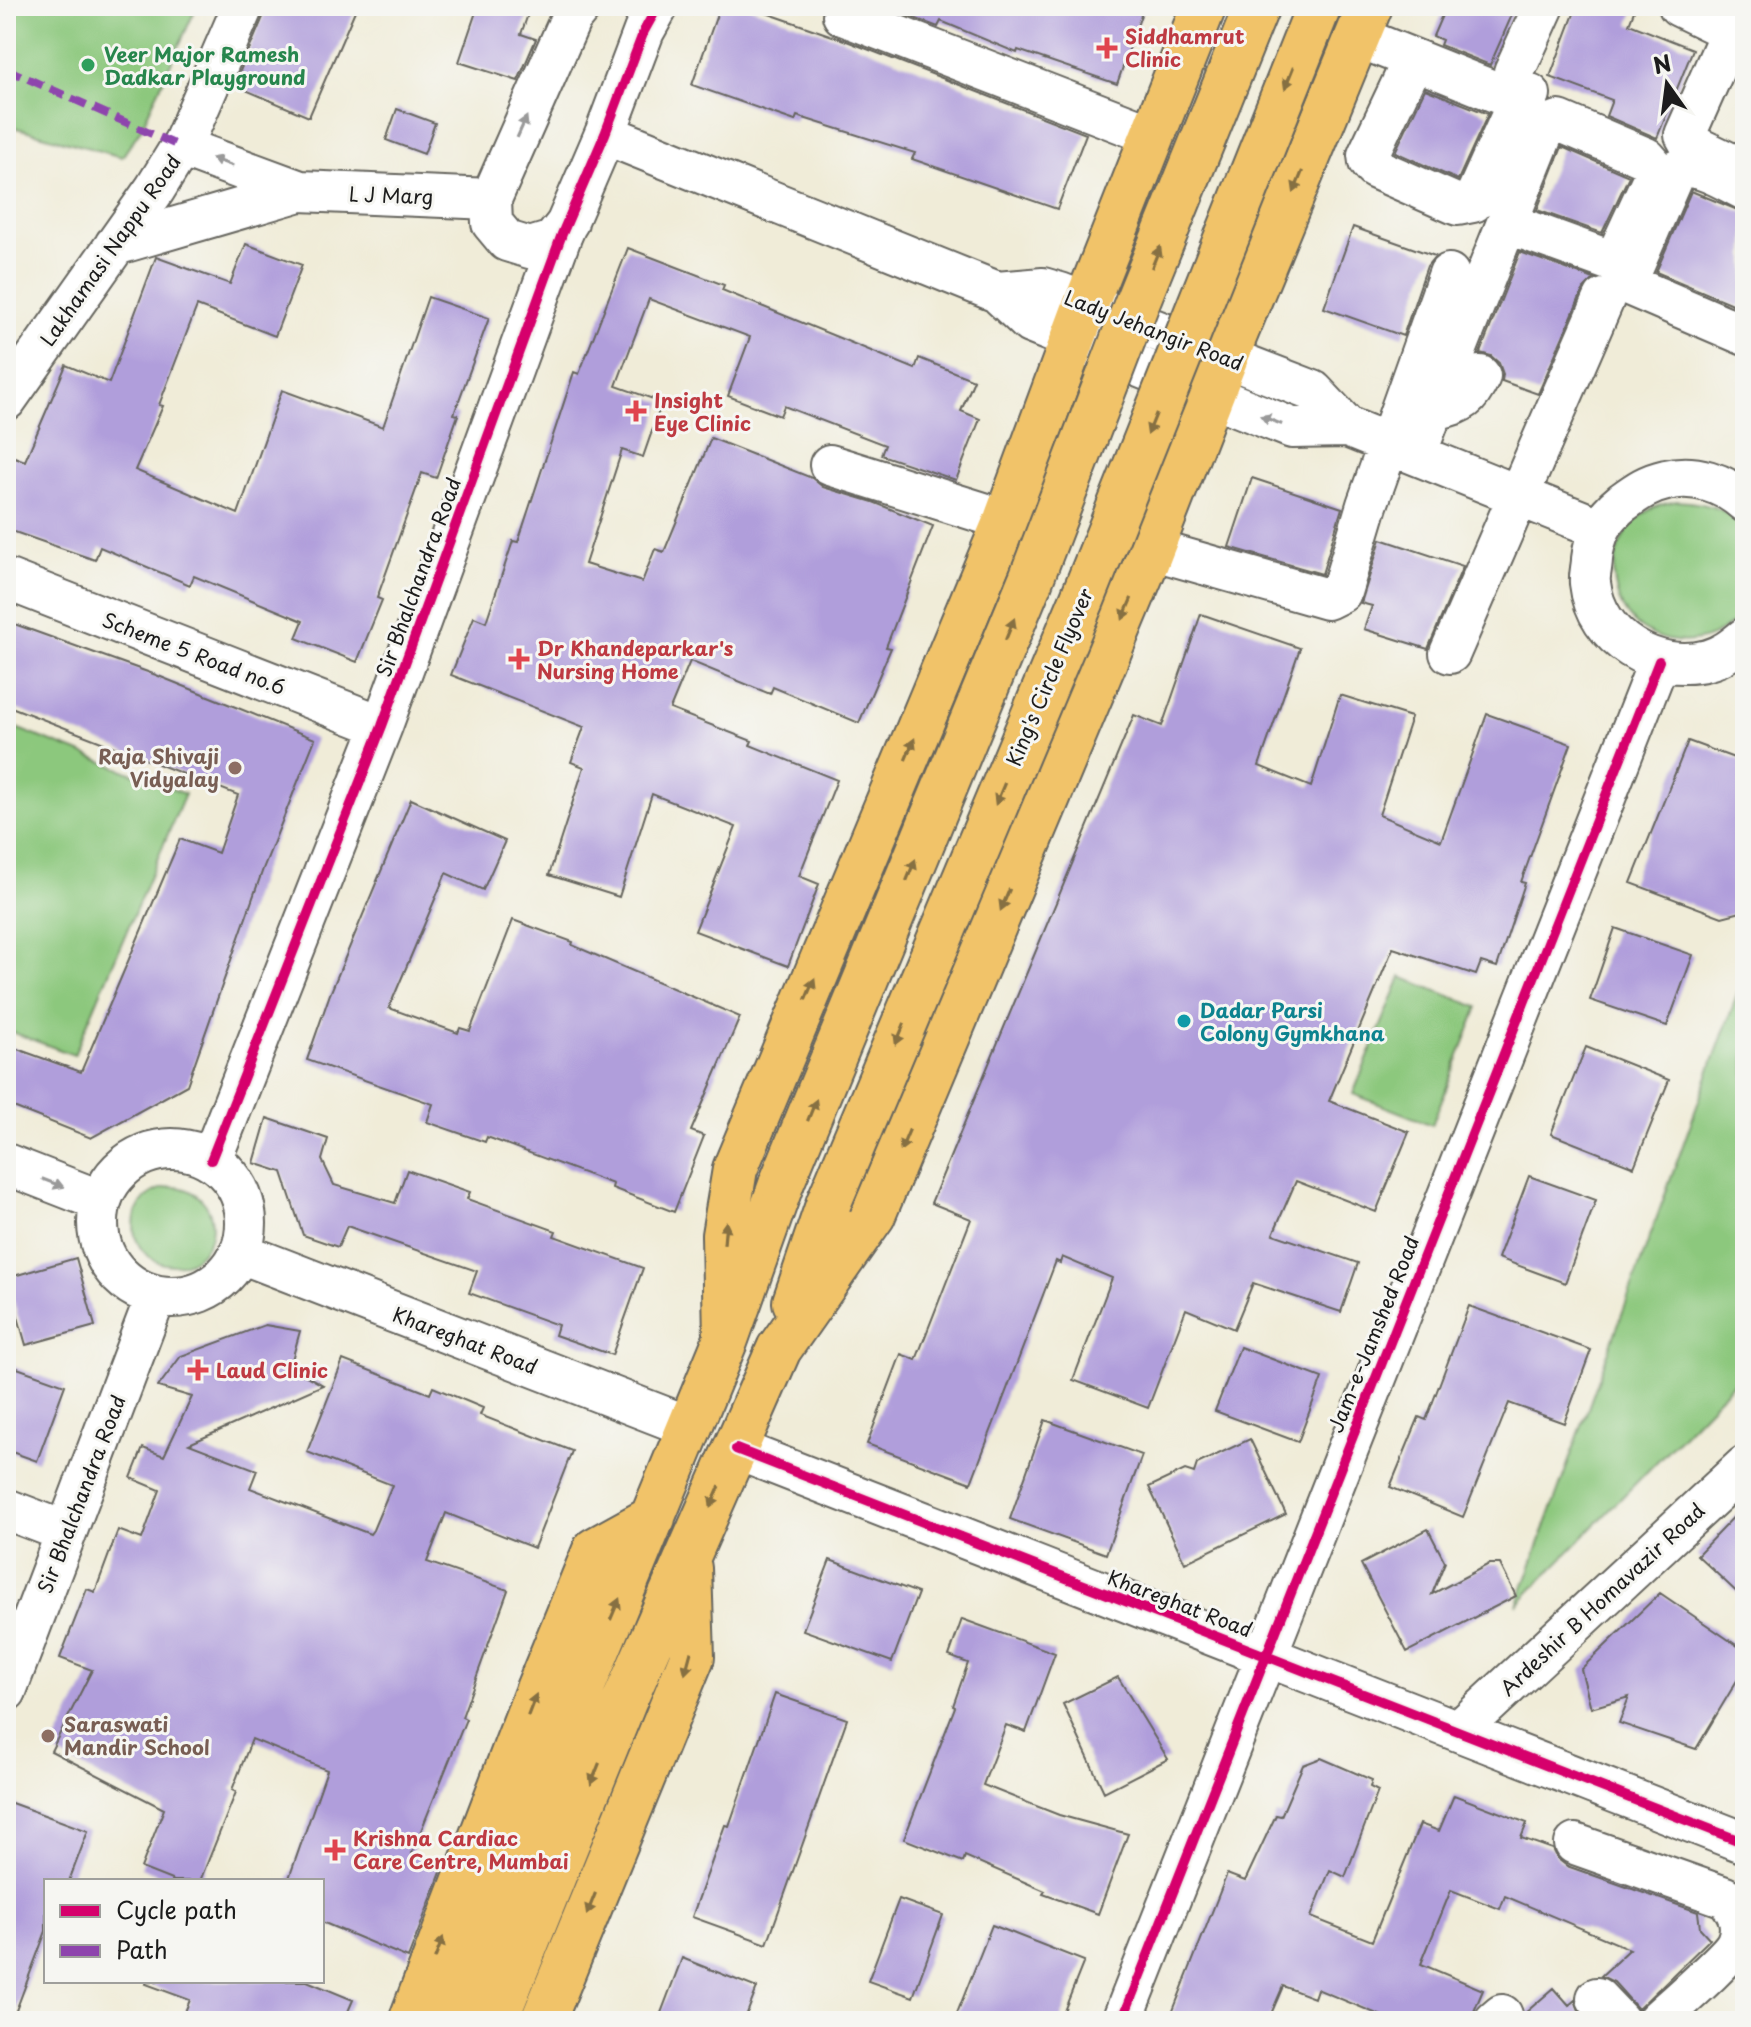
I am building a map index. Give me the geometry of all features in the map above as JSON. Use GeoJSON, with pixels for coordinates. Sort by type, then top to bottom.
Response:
{"type":"FeatureCollection","features":[{"type":"Feature","properties":{"kind":"highway"},"geometry":{"type":"LineString","coordinates":[[726,1339],[724,1235],[735,1169],[1006,520],[1079,322],[1204,6]]}},
{"type":"Feature","properties":{"kind":"highway"},"geometry":{"type":"LineString","coordinates":[[451,2021],[585,1681],[726,1339],[782,1182],[1031,579],[1138,300],[1257,6]]}},
{"type":"Feature","properties":{"kind":"highway","name":"King's Circle Flyover"},"geometry":{"type":"LineString","coordinates":[[779,1349],[829,1202],[1082,600],[1319,6]]}},
{"type":"Feature","properties":{"kind":"highway"},"geometry":{"type":"LineString","coordinates":[[495,2021],[624,1702],[779,1349],[873,1215],[1151,549],[1364,22]]}},
{"type":"Feature","properties":{"kind":"highway"},"geometry":{"type":"LineString","coordinates":[[411,2021],[538,1689],[595,1550],[653,1518]]}},
{"type":"Feature","properties":{"kind":"highway"},"geometry":{"type":"LineString","coordinates":[[543,2021],[692,1657],[688,1557]]}},
{"type":"Feature","properties":{"kind":"street","name":"Lakhamasi Nappu Road"},"geometry":{"type":"LineString","coordinates":[[6,400],[181,147],[243,6]]}},
{"type":"Feature","properties":{"kind":"street"},"geometry":{"type":"LineString","coordinates":[[1530,94],[1518,90],[1514,72],[1544,6]]}},
{"type":"Feature","properties":{"kind":"street"},"geometry":{"type":"LineString","coordinates":[[1679,6],[1732,36],[1734,42],[1724,47],[1685,135],[1690,144],[1745,170]]}},
{"type":"Feature","properties":{"kind":"street"},"geometry":{"type":"LineString","coordinates":[[568,222],[553,241],[530,248],[507,241],[492,223],[491,199],[569,10]]}},
{"type":"Feature","properties":{"kind":"street","name":"Sir Bhalchandra Road"},"geometry":{"type":"LineString","coordinates":[[211,1160],[382,726],[568,222],[605,134],[644,14]]}},
{"type":"Feature","properties":{"kind":"street"},"geometry":{"type":"LineString","coordinates":[[843,15],[1153,135]]}},
{"type":"Feature","properties":{"kind":"street"},"geometry":{"type":"LineString","coordinates":[[1364,22],[1413,60]]}},
{"type":"Feature","properties":{"kind":"street","name":"Lady Jehangir Road"},"geometry":{"type":"LineString","coordinates":[[605,134],[997,292],[1043,288],[1079,322],[1218,377],[1313,391],[1347,427],[1599,528]]}},
{"type":"Feature","properties":{"kind":"street","name":"L J Marg"},"geometry":{"type":"LineString","coordinates":[[181,147],[300,191],[491,199]]}},
{"type":"Feature","properties":{"kind":"street"},"geometry":{"type":"LineString","coordinates":[[1745,190],[1698,168],[1680,169],[1674,173],[1628,279],[1631,286],[1745,335]]}},
{"type":"Feature","properties":{"kind":"street"},"geometry":{"type":"LineString","coordinates":[[115,245],[300,191]]}},
{"type":"Feature","properties":{"kind":"street"},"geometry":{"type":"LineString","coordinates":[[1402,449],[1432,411],[1507,223]]}},
{"type":"Feature","properties":{"kind":"street"},"geometry":{"type":"LineString","coordinates":[[1151,549],[1327,599],[1341,592],[1402,449],[1449,274]]}},
{"type":"Feature","properties":{"kind":"street"},"geometry":{"type":"LineString","coordinates":[[1450,653],[1604,299]]}},
{"type":"Feature","properties":{"kind":"street"},"geometry":{"type":"LineString","coordinates":[[1432,411],[1465,400],[1472,394],[1480,376]]}},
{"type":"Feature","properties":{"kind":"street"},"geometry":{"type":"LineString","coordinates":[[830,465],[1006,520]]}},
{"type":"Feature","properties":{"kind":"street"},"geometry":{"type":"LineString","coordinates":[[1742,489],[1678,477],[1646,485],[1608,514],[1599,528],[1595,537],[1590,583],[1601,617],[1613,633],[1641,654],[1659,661],[1707,660],[1728,652],[1745,638]]}},
{"type":"Feature","properties":{"kind":"street","name":"Scheme 5 Road no.6"},"geometry":{"type":"LineString","coordinates":[[6,579],[382,726]]}},
{"type":"Feature","properties":{"kind":"street","name":"Jam-e-Jamshed Road"},"geometry":{"type":"LineString","coordinates":[[1122,2021],[1659,661]]}},
{"type":"Feature","properties":{"kind":"street"},"geometry":{"type":"LineString","coordinates":[[161,1150],[188,1150],[211,1160],[230,1176],[239,1191],[246,1215],[241,1253],[227,1273],[208,1288],[184,1296],[156,1296],[132,1287],[113,1269],[101,1246],[97,1220],[101,1201],[114,1177],[135,1159],[161,1150]]}},
{"type":"Feature","properties":{"kind":"street"},"geometry":{"type":"LineString","coordinates":[[6,1164],[101,1201]]}},
{"type":"Feature","properties":{"kind":"street","name":"Khareghat Road"},"geometry":{"type":"LineString","coordinates":[[241,1253],[690,1427]]}},
{"type":"Feature","properties":{"kind":"street","name":"Sir Bhalchandra Road"},"geometry":{"type":"LineString","coordinates":[[6,1691],[156,1296]]}},
{"type":"Feature","properties":{"kind":"street","name":"Khareghat Road"},"geometry":{"type":"LineString","coordinates":[[736,1449],[1745,1843]]}},
{"type":"Feature","properties":{"kind":"street","name":"Ardeshir B Homavazir Road"},"geometry":{"type":"LineString","coordinates":[[1459,1731],[1745,1466]]}},
{"type":"Feature","properties":{"kind":"street"},"geometry":{"type":"LineString","coordinates":[[6,1509],[66,1532]]}},
{"type":"Feature","properties":{"kind":"street"},"geometry":{"type":"LineString","coordinates":[[1623,1861],[1646,1804]]}},
{"type":"Feature","properties":{"kind":"street"},"geometry":{"type":"LineString","coordinates":[[1677,1880],[1699,1825]]}},
{"type":"Feature","properties":{"kind":"street"},"geometry":{"type":"LineString","coordinates":[[1575,1844],[1725,1897],[1739,1915],[1736,1944],[1679,2014]]}},
{"type":"Feature","properties":{"kind":"green space","name":"Veer Major Ramesh Dadkar Playground"},"geometry":{"type":"Polygon","coordinates":[[[6,6],[197,6],[141,129],[122,157],[6,125],[6,6]]]}},
{"type":"Feature","properties":{"kind":"green space"},"geometry":{"type":"Polygon","coordinates":[[[1676,501],[1706,505],[1725,512],[1739,525],[1746,547],[1744,610],[1736,620],[1712,636],[1684,642],[1656,636],[1632,620],[1617,594],[1615,580],[1617,552],[1630,527],[1653,508],[1676,501]]]}},
{"type":"Feature","properties":{"kind":"green space"},"geometry":{"type":"Polygon","coordinates":[[[6,724],[185,794],[74,1055],[6,1030],[6,724]]]}},
{"type":"Feature","properties":{"kind":"green space"},"geometry":{"type":"Polygon","coordinates":[[[1745,973],[1745,1371],[1517,1605],[1745,973]]]}},
{"type":"Feature","properties":{"kind":"green space"},"geometry":{"type":"Polygon","coordinates":[[[1401,977],[1478,1007],[1432,1125],[1353,1094],[1401,977]]]}},
{"type":"Feature","properties":{"kind":"green space"},"geometry":{"type":"Polygon","coordinates":[[[173,1187],[188,1190],[201,1198],[209,1211],[212,1226],[209,1241],[201,1254],[188,1262],[173,1265],[158,1262],[145,1254],[137,1241],[134,1226],[137,1211],[145,1198],[158,1190],[173,1187]]]}},
{"type":"Feature","properties":{"kind":"building"},"geometry":{"type":"Polygon","coordinates":[[[266,6],[357,6],[309,117],[234,85],[266,6]]]}},
{"type":"Feature","properties":{"kind":"building"},"geometry":{"type":"Polygon","coordinates":[[[478,6],[531,6],[521,34],[536,39],[518,81],[459,62],[478,6]]]}},
{"type":"Feature","properties":{"kind":"building"},"geometry":{"type":"Polygon","coordinates":[[[720,6],[746,6],[844,40],[1086,134],[1057,209],[912,159],[915,153],[797,116],[795,121],[692,85],[720,6]]]}},
{"type":"Feature","properties":{"kind":"building"},"geometry":{"type":"Polygon","coordinates":[[[1144,6],[1117,84],[1018,50],[1017,53],[941,21],[938,27],[885,7],[1144,6]]]}},
{"type":"Feature","properties":{"kind":"building"},"geometry":{"type":"Polygon","coordinates":[[[1446,6],[1516,6],[1490,65],[1440,45],[1442,40],[1433,36],[1446,6]]]}},
{"type":"Feature","properties":{"kind":"building"},"geometry":{"type":"Polygon","coordinates":[[[1577,6],[1636,6],[1629,24],[1693,49],[1657,138],[1606,116],[1612,100],[1550,77],[1577,6]]]}},
{"type":"Feature","properties":{"kind":"building"},"geometry":{"type":"Polygon","coordinates":[[[1425,89],[1488,114],[1458,180],[1395,152],[1425,89]]]}},
{"type":"Feature","properties":{"kind":"building"},"geometry":{"type":"Polygon","coordinates":[[[397,109],[435,123],[424,154],[386,140],[397,109]]]}},
{"type":"Feature","properties":{"kind":"building"},"geometry":{"type":"Polygon","coordinates":[[[1562,147],[1629,176],[1602,233],[1537,210],[1562,147]]]}},
{"type":"Feature","properties":{"kind":"building"},"geometry":{"type":"Polygon","coordinates":[[[1691,191],[1745,213],[1745,293],[1739,307],[1656,272],[1691,191]]]}},
{"type":"Feature","properties":{"kind":"building"},"geometry":{"type":"Polygon","coordinates":[[[1353,227],[1435,256],[1427,266],[1403,336],[1324,308],[1353,227]]]}},
{"type":"Feature","properties":{"kind":"building"},"geometry":{"type":"Polygon","coordinates":[[[246,244],[302,265],[275,336],[197,306],[159,405],[163,406],[135,470],[238,514],[282,390],[383,427],[428,297],[489,318],[454,414],[458,415],[436,478],[422,473],[377,598],[382,600],[357,662],[296,638],[303,621],[194,576],[190,585],[100,547],[95,560],[6,529],[6,472],[12,456],[25,461],[66,365],[109,383],[156,257],[230,284],[246,244]]]}},
{"type":"Feature","properties":{"kind":"building"},"geometry":{"type":"Polygon","coordinates":[[[628,248],[724,285],[722,290],[915,369],[919,358],[974,380],[961,411],[980,419],[956,480],[881,455],[885,445],[784,406],[780,416],[728,396],[750,337],[649,299],[616,386],[662,402],[643,457],[622,450],[585,564],[642,582],[655,549],[664,552],[711,438],[812,478],[823,487],[873,502],[933,526],[886,647],[891,648],[859,723],[773,687],[770,694],[690,661],[670,709],[752,741],[750,745],[837,780],[799,876],[819,884],[788,966],[695,931],[736,827],[652,794],[619,897],[549,875],[584,767],[571,762],[584,727],[451,675],[474,617],[486,622],[513,541],[518,542],[574,372],[579,374],[628,248]]]}},
{"type":"Feature","properties":{"kind":"building"},"geometry":{"type":"Polygon","coordinates":[[[1520,252],[1594,279],[1583,290],[1538,394],[1502,381],[1499,363],[1491,356],[1480,353],[1520,252]]]}},
{"type":"Feature","properties":{"kind":"building"},"geometry":{"type":"Polygon","coordinates":[[[1252,478],[1342,508],[1322,574],[1229,547],[1252,478]]]}},
{"type":"Feature","properties":{"kind":"building"},"geometry":{"type":"Polygon","coordinates":[[[1381,539],[1463,566],[1428,649],[1364,629],[1372,606],[1361,603],[1381,539]]]}},
{"type":"Feature","properties":{"kind":"building","name":"Dadar Parsi Colony Gymkhana"},"geometry":{"type":"Polygon","coordinates":[[[1201,614],[1300,648],[1259,766],[1311,787],[1340,695],[1411,717],[1379,815],[1441,841],[1487,714],[1571,744],[1521,882],[1525,883],[1497,967],[1481,962],[1476,975],[1393,948],[1329,1101],[1409,1132],[1376,1212],[1296,1181],[1273,1234],[1358,1263],[1341,1312],[1253,1283],[1234,1329],[1186,1309],[1148,1408],[1073,1380],[1112,1278],[1062,1257],[1060,1263],[1056,1261],[971,1483],[867,1444],[901,1354],[916,1360],[971,1219],[931,1203],[1134,715],[1162,726],[1201,614]]]}},
{"type":"Feature","properties":{"kind":"building"},"geometry":{"type":"Polygon","coordinates":[[[6,621],[156,675],[315,739],[263,869],[187,1085],[91,1138],[6,1104],[6,1045],[81,1072],[180,839],[218,853],[238,795],[6,705],[6,621]]]}},
{"type":"Feature","properties":{"kind":"building"},"geometry":{"type":"Polygon","coordinates":[[[1688,741],[1745,762],[1745,911],[1722,917],[1631,883],[1688,741]]]}},
{"type":"Feature","properties":{"kind":"building"},"geometry":{"type":"Polygon","coordinates":[[[411,799],[505,841],[483,890],[446,873],[389,1008],[458,1033],[460,1028],[470,1031],[513,920],[573,942],[572,945],[740,1017],[691,1131],[704,1136],[674,1212],[612,1188],[613,1184],[487,1137],[485,1142],[427,1122],[433,1104],[307,1060],[330,994],[411,799]]]}},
{"type":"Feature","properties":{"kind":"building"},"geometry":{"type":"Polygon","coordinates":[[[1615,928],[1693,955],[1667,1026],[1590,1000],[1615,928]]]}},
{"type":"Feature","properties":{"kind":"building"},"geometry":{"type":"Polygon","coordinates":[[[1586,1047],[1669,1080],[1634,1167],[1551,1134],[1586,1047]]]}},
{"type":"Feature","properties":{"kind":"building"},"geometry":{"type":"Polygon","coordinates":[[[267,1118],[328,1139],[322,1160],[334,1185],[395,1203],[407,1170],[470,1192],[467,1199],[556,1231],[554,1236],[643,1268],[612,1355],[555,1335],[558,1325],[469,1293],[477,1271],[347,1226],[338,1247],[303,1235],[282,1172],[254,1163],[267,1118]]]}},
{"type":"Feature","properties":{"kind":"building"},"geometry":{"type":"Polygon","coordinates":[[[1529,1176],[1596,1200],[1565,1283],[1498,1258],[1529,1176]]]}},
{"type":"Feature","properties":{"kind":"building"},"geometry":{"type":"Polygon","coordinates":[[[76,1258],[95,1326],[26,1345],[7,1278],[76,1258]]]}},
{"type":"Feature","properties":{"kind":"building"},"geometry":{"type":"Polygon","coordinates":[[[1469,1306],[1591,1350],[1564,1423],[1509,1403],[1463,1517],[1390,1487],[1419,1417],[1426,1420],[1469,1306]]]}},
{"type":"Feature","properties":{"kind":"building"},"geometry":{"type":"Polygon","coordinates":[[[265,1325],[300,1331],[290,1367],[323,1385],[189,1444],[257,1470],[250,1488],[370,1534],[392,1485],[307,1452],[343,1360],[430,1394],[433,1387],[483,1408],[480,1415],[572,1451],[534,1548],[446,1513],[427,1562],[508,1590],[462,1717],[466,1719],[412,1853],[443,1867],[408,1958],[324,1923],[324,1879],[289,1879],[327,1770],[252,1739],[232,1790],[236,1792],[201,1879],[169,1879],[141,1868],[164,1809],[51,1751],[92,1670],[60,1658],[87,1589],[95,1592],[118,1530],[142,1539],[160,1490],[131,1478],[143,1448],[164,1456],[192,1397],[158,1387],[181,1356],[265,1325]]]}},
{"type":"Feature","properties":{"kind":"building"},"geometry":{"type":"Polygon","coordinates":[[[1240,1347],[1322,1378],[1298,1442],[1215,1411],[1240,1347]]]}},
{"type":"Feature","properties":{"kind":"building"},"geometry":{"type":"Polygon","coordinates":[[[6,1364],[65,1385],[37,1461],[6,1450],[6,1364]]]}},
{"type":"Feature","properties":{"kind":"building"},"geometry":{"type":"Polygon","coordinates":[[[1045,1420],[1142,1455],[1106,1554],[1010,1519],[1045,1420]]]}},
{"type":"Feature","properties":{"kind":"building"},"geometry":{"type":"Polygon","coordinates":[[[1250,1439],[1286,1514],[1185,1563],[1149,1487],[1185,1470],[1194,1473],[1197,1464],[1250,1439]]]}},
{"type":"Feature","properties":{"kind":"building"},"geometry":{"type":"Polygon","coordinates":[[[1745,1505],[1745,1600],[1697,1555],[1745,1505]]]}},
{"type":"Feature","properties":{"kind":"building"},"geometry":{"type":"Polygon","coordinates":[[[1428,1529],[1445,1562],[1432,1594],[1489,1564],[1500,1564],[1516,1596],[1407,1652],[1361,1564],[1428,1529]]]}},
{"type":"Feature","properties":{"kind":"building"},"geometry":{"type":"Polygon","coordinates":[[[830,1560],[918,1593],[892,1662],[803,1630],[830,1560]]]}},
{"type":"Feature","properties":{"kind":"building"},"geometry":{"type":"Polygon","coordinates":[[[1660,1593],[1745,1651],[1745,1667],[1696,1749],[1619,1723],[1629,1697],[1591,1708],[1581,1669],[1660,1593]]]}},
{"type":"Feature","properties":{"kind":"building"},"geometry":{"type":"Polygon","coordinates":[[[962,1619],[1055,1653],[1026,1732],[1006,1725],[983,1785],[1059,1815],[1128,1834],[1098,1914],[1043,1894],[1045,1891],[965,1856],[963,1862],[904,1839],[955,1707],[968,1663],[949,1656],[962,1619]]]}},
{"type":"Feature","properties":{"kind":"building"},"geometry":{"type":"Polygon","coordinates":[[[1118,1677],[1168,1759],[1104,1792],[1063,1704],[1118,1677]]]}},
{"type":"Feature","properties":{"kind":"building"},"geometry":{"type":"Polygon","coordinates":[[[775,1694],[847,1719],[767,1944],[692,1917],[725,1825],[729,1826],[775,1694]]]}},
{"type":"Feature","properties":{"kind":"building"},"geometry":{"type":"Polygon","coordinates":[[[1321,1758],[1372,1780],[1370,1787],[1378,1791],[1345,1877],[1330,1870],[1311,1917],[1372,1941],[1420,1824],[1439,1831],[1454,1795],[1527,1823],[1521,1838],[1553,1849],[1558,1859],[1567,1866],[1698,1912],[1700,1928],[1710,1939],[1638,2009],[1614,1982],[1601,1976],[1630,1949],[1505,1896],[1500,1909],[1451,1890],[1421,1964],[1483,1990],[1470,2021],[1394,2021],[1317,1989],[1314,1998],[1283,1986],[1268,2021],[1169,2021],[1227,1874],[1245,1881],[1276,1815],[1281,1816],[1303,1765],[1321,1758]]]}},
{"type":"Feature","properties":{"kind":"building"},"geometry":{"type":"Polygon","coordinates":[[[6,1801],[88,1831],[70,1879],[44,1879],[44,1936],[12,2021],[6,2021],[6,1801]]]}},
{"type":"Feature","properties":{"kind":"building"},"geometry":{"type":"Polygon","coordinates":[[[899,1899],[943,1915],[913,1997],[868,1981],[899,1899]]]}},
{"type":"Feature","properties":{"kind":"building"},"geometry":{"type":"Polygon","coordinates":[[[992,1925],[1084,1961],[1060,2021],[954,2021],[992,1925]]]}},
{"type":"Feature","properties":{"kind":"building"},"geometry":{"type":"Polygon","coordinates":[[[682,1958],[757,1988],[744,2021],[658,2021],[682,1958]]]}},
{"type":"Feature","properties":{"kind":"building"},"geometry":{"type":"Polygon","coordinates":[[[312,1983],[353,2000],[344,2021],[181,2021],[190,2000],[146,1984],[312,1983]]]}},
{"type":"Feature","properties":{"kind":"building"},"geometry":{"type":"Polygon","coordinates":[[[1554,1988],[1569,2005],[1575,2000],[1587,2021],[1524,2021],[1524,2014],[1554,1988]]]}},
{"type":"Feature","properties":{"kind":"marked path"},"geometry":{"type":"LineString","coordinates":[[6,69],[181,147]]}},
{"type":"Feature","properties":{"kind":"cycle path"},"geometry":{"type":"LineString","coordinates":[[211,1160],[382,726],[562,234],[605,134],[644,31],[658,6]]}},
{"type":"Feature","properties":{"kind":"cycle path"},"geometry":{"type":"LineString","coordinates":[[1122,2021],[1659,661]]}},
{"type":"Feature","properties":{"kind":"cycle path"},"geometry":{"type":"LineString","coordinates":[[736,1449],[1745,1843]]}},
{"type":"Feature","properties":{"kind":"place","name":"Siddhamrut Clinic"},"geometry":{"type":"Point","coordinates":[1107,48]}},
{"type":"Feature","properties":{"kind":"place","name":"Veer Major Ramesh Dadkar Playground"},"geometry":{"type":"Point","coordinates":[88,65]}},
{"type":"Feature","properties":{"kind":"place","name":"Insight Eye Clinic"},"geometry":{"type":"Point","coordinates":[636,411]}},
{"type":"Feature","properties":{"kind":"place","name":"Dr Khandeparkar's Nursing Home"},"geometry":{"type":"Point","coordinates":[519,659]}},
{"type":"Feature","properties":{"kind":"place","name":"Raja Shivaji Vidyalay"},"geometry":{"type":"Point","coordinates":[235,768]}},
{"type":"Feature","properties":{"kind":"place","name":"Dadar Parsi Colony Gymkhana"},"geometry":{"type":"Point","coordinates":[1184,1021]}},
{"type":"Feature","properties":{"kind":"place","name":"Laud Clinic"},"geometry":{"type":"Point","coordinates":[198,1370]}},
{"type":"Feature","properties":{"kind":"place","name":"Saraswati Mandir School"},"geometry":{"type":"Point","coordinates":[48,1736]}},
{"type":"Feature","properties":{"kind":"place","name":"Krishna Cardiac Care Centre, Mumbai"},"geometry":{"type":"Point","coordinates":[335,1850]}}]}
